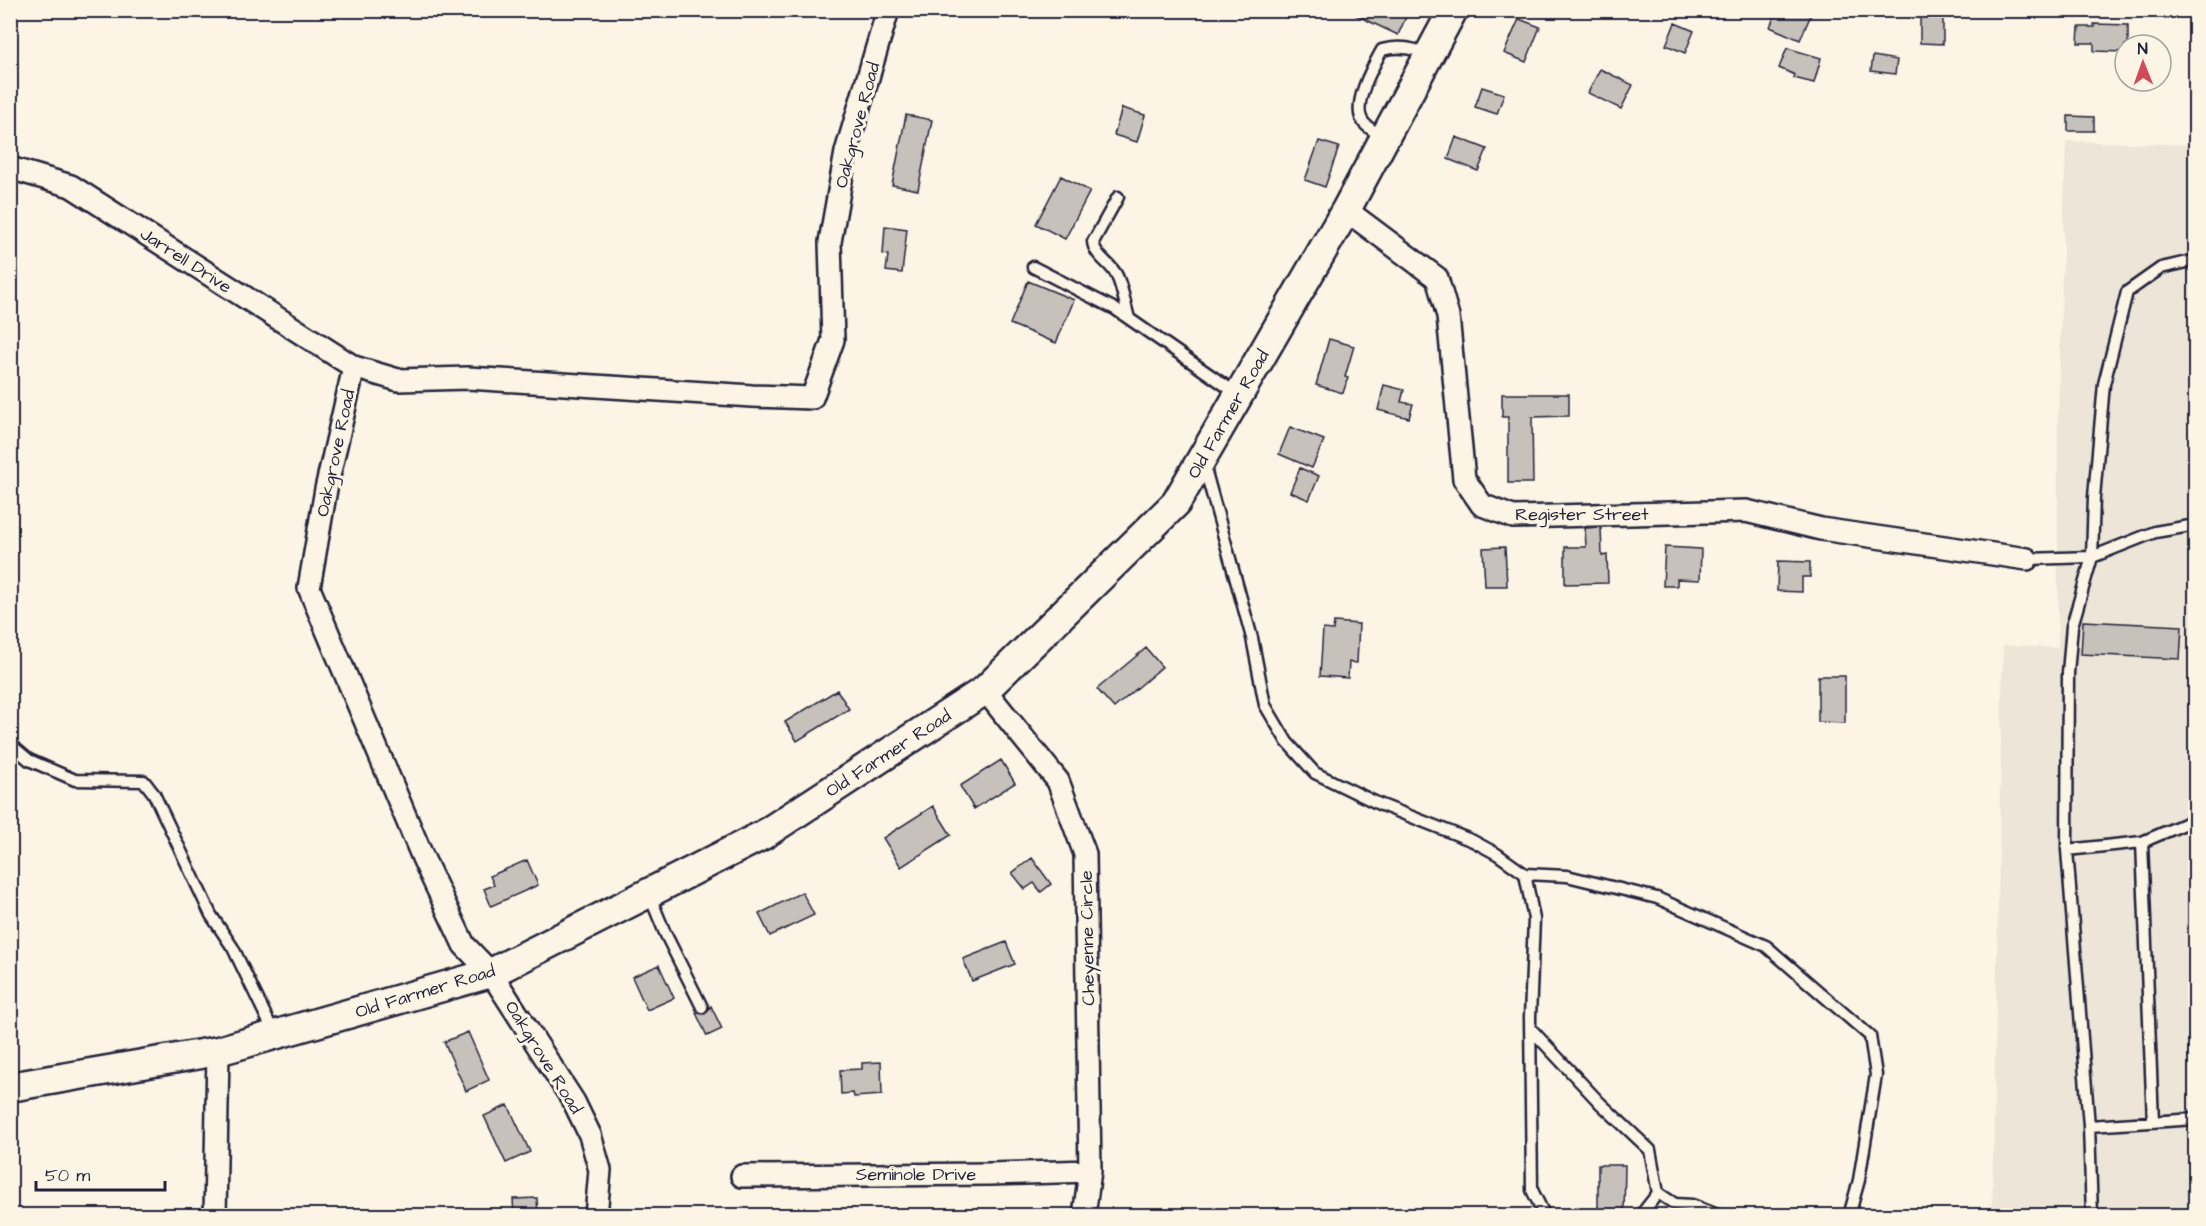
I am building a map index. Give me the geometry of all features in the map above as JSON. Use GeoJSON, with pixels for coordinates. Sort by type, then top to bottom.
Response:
{"type":"FeatureCollection","features":[{"type":"Feature","properties":{"kind":"street","name":"Oakgrove Road"},"geometry":{"type":"LineString","coordinates":[[596,1215],[600,1170],[590,1135],[574,1102],[491,973],[464,945],[423,858],[309,588],[326,489],[354,367],[398,380],[468,378],[812,398],[833,340],[830,242],[846,152],[888,10]]}},
{"type":"Feature","properties":{"kind":"street","name":"Old Farmer Road"},"geometry":{"type":"LineString","coordinates":[[10,1087],[218,1051],[491,973],[763,835],[985,690],[1176,503],[1346,210],[1453,10]]}},
{"type":"Feature","properties":{"kind":"street","name":"Jarrell Drive"},"geometry":{"type":"LineString","coordinates":[[10,168],[71,186],[354,367]]}},
{"type":"Feature","properties":{"kind":"street","name":"Register Street"},"geometry":{"type":"LineString","coordinates":[[1346,210],[1437,278],[1448,316],[1464,479],[1482,504],[1513,517],[1746,511],[1821,529],[2027,559]]}},
{"type":"Feature","properties":{"kind":"street","name":"Cheyenne Circle"},"geometry":{"type":"LineString","coordinates":[[985,690],[1058,781],[1085,854],[1090,1171],[1084,1215]]}},
{"type":"Feature","properties":{"kind":"street"},"geometry":{"type":"LineString","coordinates":[[215,1215],[218,1051]]}},
{"type":"Feature","properties":{"kind":"street","name":"Seminole Drive"},"geometry":{"type":"LineString","coordinates":[[742,1176],[1090,1171]]}},
{"type":"Feature","properties":{"kind":"lane"},"geometry":{"type":"LineString","coordinates":[[1385,138],[1364,124],[1358,109],[1359,101],[1377,58],[1383,50],[1390,47],[1430,53]]}},
{"type":"Feature","properties":{"kind":"lane"},"geometry":{"type":"LineString","coordinates":[[1118,196],[1093,242],[1094,250],[1112,267],[1118,278],[1129,318]]}},
{"type":"Feature","properties":{"kind":"lane"},"geometry":{"type":"LineString","coordinates":[[2092,1215],[2089,1126],[2067,850],[2068,673],[2072,626],[2092,557],[2094,497],[2104,384],[2127,292],[2161,268],[2196,260]]}},
{"type":"Feature","properties":{"kind":"lane"},"geometry":{"type":"LineString","coordinates":[[1033,267],[1115,309],[1239,395]]}},
{"type":"Feature","properties":{"kind":"lane"},"geometry":{"type":"LineString","coordinates":[[1202,459],[1252,638],[1265,705],[1287,742],[1315,773],[1379,804],[1473,841],[1497,854],[1525,874],[1567,876],[1657,898],[1766,946],[1870,1036],[1876,1075],[1859,1180],[1849,1215]]}},
{"type":"Feature","properties":{"kind":"lane"},"geometry":{"type":"LineString","coordinates":[[2027,559],[2092,557],[2155,532],[2196,525]]}},
{"type":"Feature","properties":{"kind":"lane"},"geometry":{"type":"LineString","coordinates":[[10,744],[29,760],[75,780],[144,781],[154,794],[212,915],[232,948],[275,1035]]}},
{"type":"Feature","properties":{"kind":"lane"},"geometry":{"type":"LineString","coordinates":[[2067,850],[2142,842],[2196,819]]}},
{"type":"Feature","properties":{"kind":"lane"},"geometry":{"type":"LineString","coordinates":[[2142,842],[2153,1122]]}},
{"type":"Feature","properties":{"kind":"lane"},"geometry":{"type":"LineString","coordinates":[[1525,874],[1534,919],[1530,1028],[1532,1190],[1545,1215]]}},
{"type":"Feature","properties":{"kind":"lane"},"geometry":{"type":"LineString","coordinates":[[649,893],[665,933],[702,1007]]}},
{"type":"Feature","properties":{"kind":"lane"},"geometry":{"type":"LineString","coordinates":[[1530,1028],[1600,1103],[1650,1150],[1658,1193],[1675,1204],[1692,1205],[1720,1215]]}},
{"type":"Feature","properties":{"kind":"lane"},"geometry":{"type":"LineString","coordinates":[[2089,1126],[2196,1119]]}},
{"type":"Feature","properties":{"kind":"lane"},"geometry":{"type":"LineString","coordinates":[[1640,1215],[1658,1193]]}},
{"type":"Feature","properties":{"kind":"shaded area"},"geometry":{"type":"Polygon","coordinates":[[[2066,141],[2195,145],[2195,1215],[1992,1216],[2003,645],[2058,648],[2058,421],[2066,141]]]}},
{"type":"Feature","properties":{"kind":"building"},"geometry":{"type":"Polygon","coordinates":[[[1345,10],[1409,10],[1398,35],[1345,10]]]}},
{"type":"Feature","properties":{"kind":"building"},"geometry":{"type":"Polygon","coordinates":[[[1777,10],[1813,10],[1800,40],[1770,27],[1777,10]]]}},
{"type":"Feature","properties":{"kind":"building"},"geometry":{"type":"Polygon","coordinates":[[[1920,13],[1943,14],[1943,44],[1920,43],[1920,13]]]}},
{"type":"Feature","properties":{"kind":"building"},"geometry":{"type":"Polygon","coordinates":[[[1519,19],[1540,27],[1526,62],[1504,53],[1519,19]]]}},
{"type":"Feature","properties":{"kind":"building"},"geometry":{"type":"Polygon","coordinates":[[[1675,23],[1694,31],[1685,53],[1666,45],[1675,23]]]}},
{"type":"Feature","properties":{"kind":"building"},"geometry":{"type":"Polygon","coordinates":[[[2094,24],[2128,25],[2128,33],[2113,33],[2113,52],[2094,51],[2094,43],[2078,43],[2079,27],[2095,27],[2094,24]]]}},
{"type":"Feature","properties":{"kind":"building"},"geometry":{"type":"Polygon","coordinates":[[[1787,48],[1821,58],[1814,83],[1794,78],[1795,75],[1779,68],[1787,48]]]}},
{"type":"Feature","properties":{"kind":"building"},"geometry":{"type":"Polygon","coordinates":[[[1873,56],[1897,60],[1895,74],[1871,71],[1873,56]]]}},
{"type":"Feature","properties":{"kind":"building"},"geometry":{"type":"Polygon","coordinates":[[[1600,69],[1633,85],[1621,109],[1588,93],[1600,69]]]}},
{"type":"Feature","properties":{"kind":"building"},"geometry":{"type":"Polygon","coordinates":[[[1482,87],[1504,94],[1497,114],[1475,107],[1482,87]]]}},
{"type":"Feature","properties":{"kind":"building"},"geometry":{"type":"Polygon","coordinates":[[[1122,108],[1145,115],[1137,142],[1114,135],[1122,108]]]}},
{"type":"Feature","properties":{"kind":"building"},"geometry":{"type":"Polygon","coordinates":[[[906,115],[932,120],[918,190],[892,185],[906,115]]]}},
{"type":"Feature","properties":{"kind":"building"},"geometry":{"type":"Polygon","coordinates":[[[2068,116],[2094,117],[2094,131],[2068,131],[2068,116]]]}},
{"type":"Feature","properties":{"kind":"building"},"geometry":{"type":"Polygon","coordinates":[[[1456,137],[1487,149],[1478,171],[1448,159],[1456,137]]]}},
{"type":"Feature","properties":{"kind":"building"},"geometry":{"type":"Polygon","coordinates":[[[1319,141],[1339,147],[1325,187],[1305,180],[1319,141]]]}},
{"type":"Feature","properties":{"kind":"building"},"geometry":{"type":"Polygon","coordinates":[[[1061,176],[1090,191],[1065,239],[1036,224],[1061,176]]]}},
{"type":"Feature","properties":{"kind":"building"},"geometry":{"type":"Polygon","coordinates":[[[885,226],[907,229],[902,273],[886,271],[888,255],[883,254],[885,226]]]}},
{"type":"Feature","properties":{"kind":"building"},"geometry":{"type":"Polygon","coordinates":[[[1028,281],[1074,300],[1056,343],[1010,324],[1028,281]]]}},
{"type":"Feature","properties":{"kind":"building"},"geometry":{"type":"Polygon","coordinates":[[[1329,339],[1354,346],[1343,393],[1316,385],[1329,339]]]}},
{"type":"Feature","properties":{"kind":"building"},"geometry":{"type":"Polygon","coordinates":[[[1384,385],[1404,390],[1401,402],[1413,404],[1409,418],[1378,410],[1384,385]]]}},
{"type":"Feature","properties":{"kind":"building"},"geometry":{"type":"Polygon","coordinates":[[[1502,394],[1569,394],[1569,416],[1532,417],[1533,483],[1508,483],[1508,417],[1502,417],[1502,394]]]}},
{"type":"Feature","properties":{"kind":"building"},"geometry":{"type":"Polygon","coordinates":[[[1290,427],[1324,440],[1312,468],[1279,454],[1290,427]]]}},
{"type":"Feature","properties":{"kind":"building"},"geometry":{"type":"Polygon","coordinates":[[[1300,468],[1319,476],[1309,500],[1290,492],[1300,468]]]}},
{"type":"Feature","properties":{"kind":"building"},"geometry":{"type":"Polygon","coordinates":[[[1601,527],[1602,556],[1607,555],[1608,583],[1565,584],[1565,547],[1586,547],[1585,528],[1601,527]]]}},
{"type":"Feature","properties":{"kind":"building"},"geometry":{"type":"Polygon","coordinates":[[[1505,547],[1507,586],[1485,586],[1483,548],[1505,547]]]}},
{"type":"Feature","properties":{"kind":"building"},"geometry":{"type":"Polygon","coordinates":[[[1665,547],[1701,549],[1700,580],[1677,579],[1677,586],[1663,586],[1665,547]]]}},
{"type":"Feature","properties":{"kind":"building"},"geometry":{"type":"Polygon","coordinates":[[[1778,561],[1810,562],[1810,577],[1802,577],[1802,592],[1777,591],[1778,561]]]}},
{"type":"Feature","properties":{"kind":"building"},"geometry":{"type":"Polygon","coordinates":[[[2083,621],[2182,626],[2180,659],[2081,654],[2083,621]]]}},
{"type":"Feature","properties":{"kind":"building"},"geometry":{"type":"Polygon","coordinates":[[[1334,622],[1359,624],[1357,663],[1349,662],[1348,678],[1320,676],[1323,629],[1333,630],[1334,622]]]}},
{"type":"Feature","properties":{"kind":"building"},"geometry":{"type":"Polygon","coordinates":[[[1146,648],[1162,667],[1114,708],[1097,689],[1146,648]]]}},
{"type":"Feature","properties":{"kind":"building"},"geometry":{"type":"Polygon","coordinates":[[[1818,676],[1845,676],[1845,723],[1818,722],[1818,676]]]}},
{"type":"Feature","properties":{"kind":"building"},"geometry":{"type":"Polygon","coordinates":[[[837,690],[849,709],[797,741],[785,722],[837,690]]]}},
{"type":"Feature","properties":{"kind":"building"},"geometry":{"type":"Polygon","coordinates":[[[1001,760],[1015,783],[974,809],[960,786],[1001,760]]]}},
{"type":"Feature","properties":{"kind":"building"},"geometry":{"type":"Polygon","coordinates":[[[933,806],[951,835],[901,867],[883,838],[933,806]]]}},
{"type":"Feature","properties":{"kind":"building"},"geometry":{"type":"Polygon","coordinates":[[[1032,858],[1051,884],[1041,892],[1034,883],[1025,889],[1012,873],[1032,858]]]}},
{"type":"Feature","properties":{"kind":"building"},"geometry":{"type":"Polygon","coordinates":[[[527,860],[538,885],[491,906],[484,889],[494,885],[490,876],[527,860]]]}},
{"type":"Feature","properties":{"kind":"building"},"geometry":{"type":"Polygon","coordinates":[[[802,892],[814,915],[770,936],[759,914],[802,892]]]}},
{"type":"Feature","properties":{"kind":"building"},"geometry":{"type":"Polygon","coordinates":[[[1006,942],[1015,964],[972,981],[963,959],[1006,942]]]}},
{"type":"Feature","properties":{"kind":"building"},"geometry":{"type":"Polygon","coordinates":[[[659,965],[674,998],[647,1010],[632,977],[659,965]]]}},
{"type":"Feature","properties":{"kind":"building"},"geometry":{"type":"Polygon","coordinates":[[[711,1006],[722,1029],[707,1036],[696,1013],[705,1014],[711,1006]]]}},
{"type":"Feature","properties":{"kind":"building"},"geometry":{"type":"Polygon","coordinates":[[[468,1032],[489,1080],[466,1091],[444,1042],[468,1032]]]}},
{"type":"Feature","properties":{"kind":"building"},"geometry":{"type":"Polygon","coordinates":[[[881,1062],[882,1095],[854,1097],[853,1093],[841,1094],[840,1070],[862,1069],[862,1063],[881,1062]]]}},
{"type":"Feature","properties":{"kind":"building"},"geometry":{"type":"Polygon","coordinates":[[[508,1105],[530,1152],[506,1163],[484,1116],[508,1105]]]}},
{"type":"Feature","properties":{"kind":"building"},"geometry":{"type":"Polygon","coordinates":[[[1598,1165],[1625,1165],[1624,1215],[1598,1215],[1598,1165]]]}},
{"type":"Feature","properties":{"kind":"building"},"geometry":{"type":"Polygon","coordinates":[[[537,1198],[538,1215],[514,1215],[513,1199],[537,1198]]]}}]}
